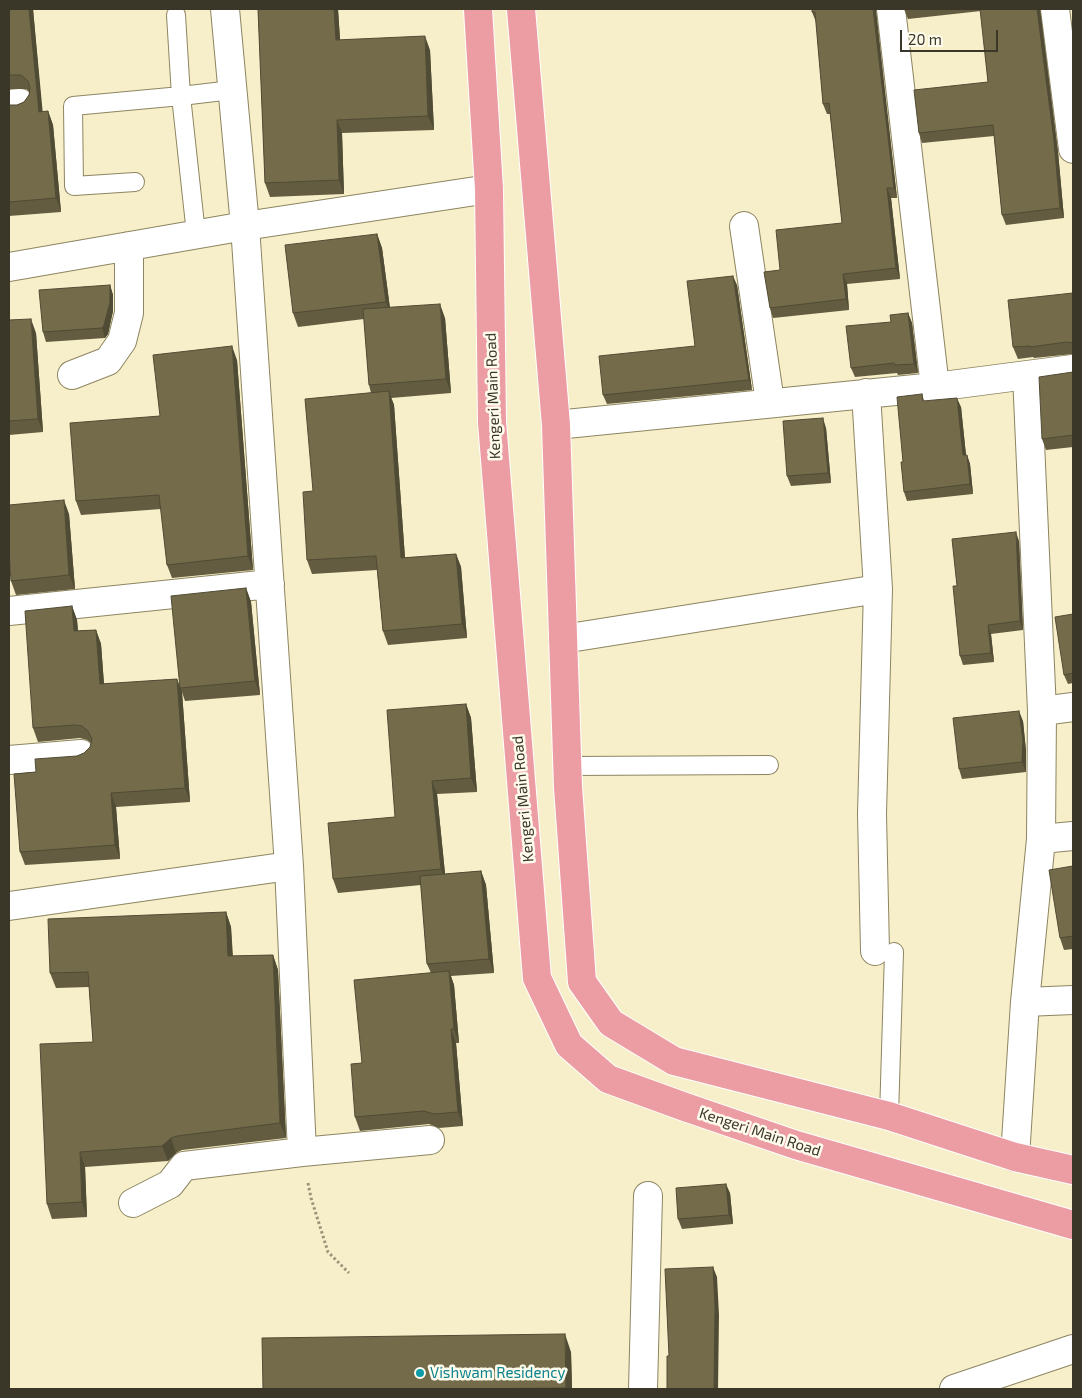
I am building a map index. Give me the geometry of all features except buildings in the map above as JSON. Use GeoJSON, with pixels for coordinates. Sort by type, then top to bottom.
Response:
{"type":"FeatureCollection","features":[{"type":"Feature","properties":{"kind":"main road","name":"Kengeri Main Road"},"geometry":{"type":"LineString","coordinates":[[478,9],[489,189],[492,422],[537,978],[569,1045],[608,1079],[685,1107],[796,1145],[1073,1225]]}},
{"type":"Feature","properties":{"kind":"main road"},"geometry":{"type":"LineString","coordinates":[[521,9],[556,425],[568,766],[582,982],[611,1023],[674,1061],[889,1116],[1015,1157],[1073,1170]]}},
{"type":"Feature","properties":{"kind":"street"},"geometry":{"type":"LineString","coordinates":[[224,9],[245,226],[270,584],[289,866],[302,1152]]}},
{"type":"Feature","properties":{"kind":"street"},"geometry":{"type":"LineString","coordinates":[[891,9],[936,387]]}},
{"type":"Feature","properties":{"kind":"street"},"geometry":{"type":"LineString","coordinates":[[1055,9],[1073,149]]}},
{"type":"Feature","properties":{"kind":"street"},"geometry":{"type":"LineString","coordinates":[[9,267],[245,226],[489,189]]}},
{"type":"Feature","properties":{"kind":"street"},"geometry":{"type":"LineString","coordinates":[[744,226],[770,402]]}},
{"type":"Feature","properties":{"kind":"street"},"geometry":{"type":"LineString","coordinates":[[72,375],[108,360],[122,341],[129,313],[129,246]]}},
{"type":"Feature","properties":{"kind":"street"},"geometry":{"type":"LineString","coordinates":[[556,425],[770,402],[936,387],[1073,370]]}},
{"type":"Feature","properties":{"kind":"street"},"geometry":{"type":"LineString","coordinates":[[1015,1157],[1025,1002],[1042,839],[1042,711],[1027,375]]}},
{"type":"Feature","properties":{"kind":"street"},"geometry":{"type":"LineString","coordinates":[[866,393],[878,588],[872,814],[885,951]]}},
{"type":"Feature","properties":{"kind":"street"},"geometry":{"type":"LineString","coordinates":[[9,611],[270,584]]}},
{"type":"Feature","properties":{"kind":"street"},"geometry":{"type":"LineString","coordinates":[[563,639],[878,588]]}},
{"type":"Feature","properties":{"kind":"street"},"geometry":{"type":"LineString","coordinates":[[1042,711],[1073,707]]}},
{"type":"Feature","properties":{"kind":"street"},"geometry":{"type":"LineString","coordinates":[[9,760],[81,754]]}},
{"type":"Feature","properties":{"kind":"street"},"geometry":{"type":"LineString","coordinates":[[1042,839],[1073,836]]}},
{"type":"Feature","properties":{"kind":"street"},"geometry":{"type":"LineString","coordinates":[[9,906],[289,866]]}},
{"type":"Feature","properties":{"kind":"street"},"geometry":{"type":"LineString","coordinates":[[1025,1002],[1073,1000]]}},
{"type":"Feature","properties":{"kind":"street"},"geometry":{"type":"LineString","coordinates":[[133,1203],[170,1184],[184,1166],[302,1152],[430,1140]]}},
{"type":"Feature","properties":{"kind":"street"},"geometry":{"type":"LineString","coordinates":[[643,1389],[648,1196]]}},
{"type":"Feature","properties":{"kind":"street"},"geometry":{"type":"LineString","coordinates":[[954,1389],[1073,1349]]}},
{"type":"Feature","properties":{"kind":"lane"},"geometry":{"type":"LineString","coordinates":[[176,14],[196,234]]}},
{"type":"Feature","properties":{"kind":"lane"},"geometry":{"type":"LineString","coordinates":[[135,182],[74,186],[73,106],[232,90]]}},
{"type":"Feature","properties":{"kind":"lane"},"geometry":{"type":"LineString","coordinates":[[568,766],[769,765]]}},
{"type":"Feature","properties":{"kind":"lane"},"geometry":{"type":"LineString","coordinates":[[885,951],[889,1116]]}},
{"type":"Feature","properties":{"kind":"path"},"geometry":{"type":"LineString","coordinates":[[302,1152],[311,1198],[328,1252],[349,1273]]}},
{"type":"Feature","properties":{"kind":"place","name":"Vishwam Residency"},"geometry":{"type":"Point","coordinates":[420,1373]}}]}
